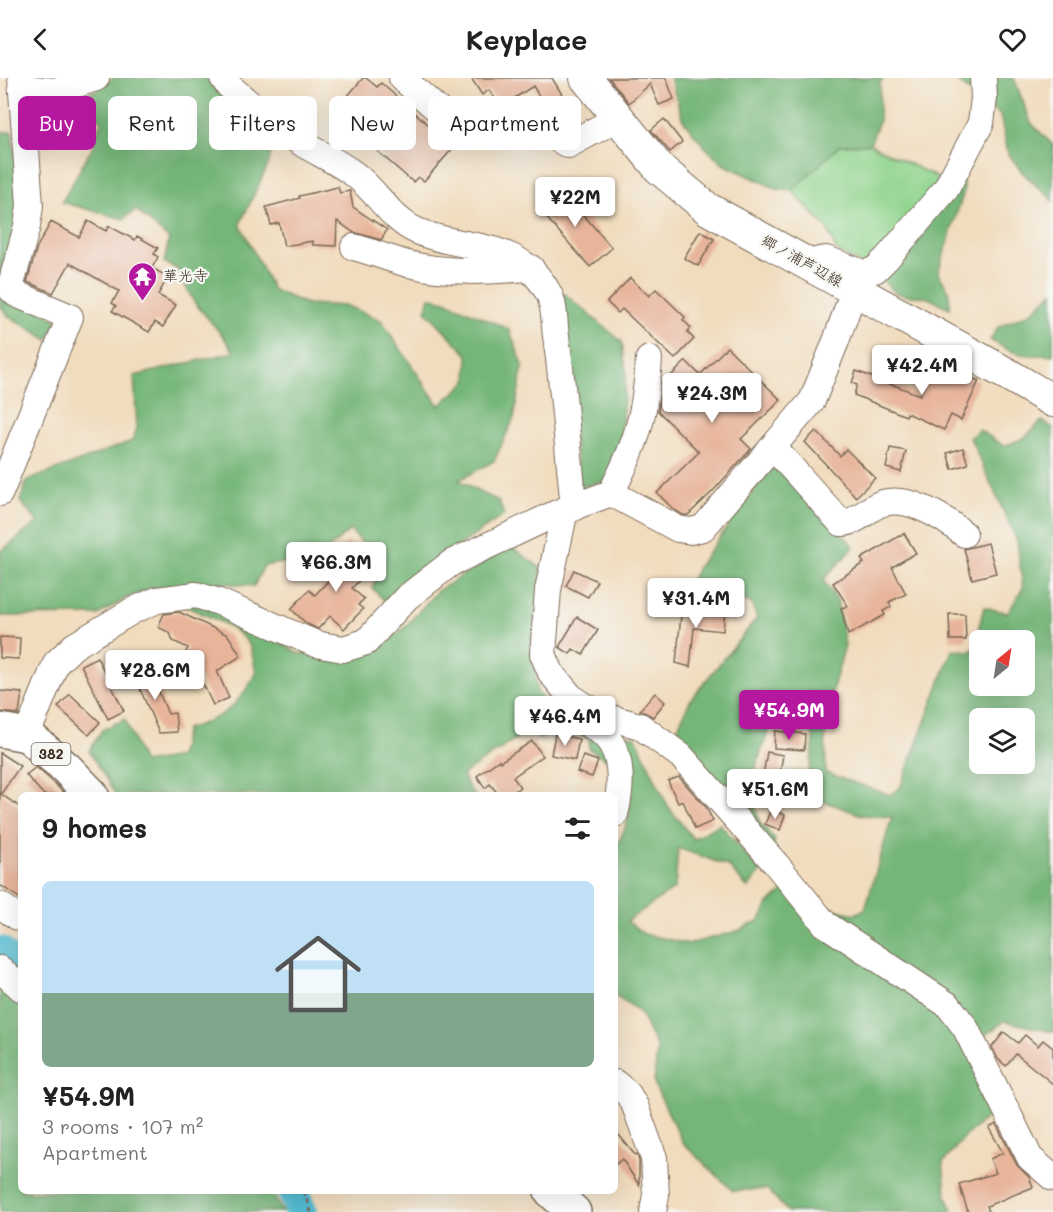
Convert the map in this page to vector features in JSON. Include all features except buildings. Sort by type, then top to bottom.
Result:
[{"type":"highway","name":"382","points":[[14,732],[66,768],[89,792]]},
{"type":"highway","points":[[554,1194],[574,1212]]},
{"type":"main road","name":"郷ノ浦芦辺線","points":[[586,78],[659,168],[708,209],[1053,401]]},
{"type":"street","points":[[0,493],[38,393],[70,318],[16,294],[10,288],[27,226],[30,206],[22,83],[55,92],[96,78]]},
{"type":"street","points":[[223,78],[228,85],[278,127],[354,173],[376,193],[397,219],[416,231],[520,259],[541,279],[550,295],[565,399],[569,509],[548,590],[543,654],[551,674],[571,697],[607,717],[640,726],[681,756],[776,864],[825,924],[948,1005],[965,1028],[1030,1158],[1053,1178]]},
{"type":"street","points":[[402,78],[464,133],[493,120],[506,117],[526,122],[568,146],[618,118]]},
{"type":"street","points":[[813,266],[819,260],[826,259],[863,273],[875,270],[887,258],[946,189],[981,123],[984,98],[983,78]]},
{"type":"street","points":[[354,247],[409,264],[447,270],[482,271],[531,268]]},
{"type":"street","points":[[610,493],[678,529],[691,531],[703,528],[812,401],[854,290]]},
{"type":"street","points":[[14,732],[56,663],[74,646],[132,611],[157,600],[196,595],[219,602],[316,644],[343,649],[366,642],[406,598],[451,562],[610,493],[629,457],[641,426],[649,359]]},
{"type":"street","points":[[773,447],[841,523],[847,524],[877,504],[897,502],[913,504],[927,510],[949,522],[964,534]]},
{"type":"street","points":[[548,666],[543,678],[543,686],[547,693],[564,709],[606,736],[616,751],[618,792]]},
{"type":"street","points":[[0,969],[18,985]]},
{"type":"street","points":[[618,1086],[628,1094],[635,1106],[654,1158],[656,1195],[653,1212]]},
{"type":"path","points":[[305,1194],[311,1212]]},
{"type":"green space","points":[[113,78],[205,78],[222,96],[209,96],[209,150],[272,150],[268,165],[240,224],[273,290],[307,304],[347,306],[381,320],[439,406],[467,381],[468,355],[426,311],[430,297],[445,301],[509,329],[523,365],[514,418],[494,461],[459,480],[499,501],[504,515],[441,558],[385,601],[372,588],[383,564],[350,530],[320,556],[264,566],[254,586],[223,583],[157,587],[125,599],[98,615],[0,616],[0,552],[38,522],[20,501],[27,481],[132,441],[137,428],[134,376],[234,352],[194,302],[177,269],[164,262],[169,239],[136,210],[123,219],[62,202],[91,150],[96,150],[96,137],[101,121],[96,115],[96,96],[80,95],[97,90]]},
{"type":"green space","points":[[670,78],[884,78],[880,83],[879,121],[870,144],[840,145],[792,191],[777,189],[723,164],[704,146],[683,120]]},
{"type":"green space","points":[[953,78],[1014,78],[1031,123],[1053,145],[1053,201],[1022,172],[1008,153],[1000,115]]},
{"type":"green space","points":[[0,132],[12,132],[21,209],[6,277],[57,321],[48,340],[7,315],[0,305]]},
{"type":"green space","points":[[870,144],[942,180],[879,256],[861,265],[836,250],[827,228],[792,191],[840,145]]},
{"type":"green space","points":[[963,179],[964,191],[938,273],[949,291],[950,308],[926,298],[896,293],[882,279]]},
{"type":"green space","points":[[1053,292],[1053,355],[1020,354],[990,340],[998,327],[1030,313]]},
{"type":"green space","points":[[565,294],[622,342],[626,372],[621,437],[605,481],[580,487],[556,297]]},
{"type":"green space","points":[[1042,421],[1053,428],[1053,1032],[1005,1021],[967,1048],[996,1110],[964,1137],[943,1163],[946,1194],[953,1212],[788,1212],[767,1189],[733,1191],[683,1143],[654,1084],[657,1048],[639,1011],[618,997],[618,843],[628,820],[630,803],[627,772],[589,749],[589,738],[555,727],[540,739],[530,729],[462,775],[471,792],[114,792],[89,751],[102,730],[125,719],[143,763],[179,757],[186,729],[219,716],[243,695],[256,673],[249,645],[229,626],[184,606],[193,602],[252,624],[297,653],[349,660],[382,647],[406,626],[437,591],[510,546],[541,568],[534,654],[537,692],[548,706],[571,722],[636,737],[667,805],[693,839],[720,824],[761,872],[748,888],[728,866],[678,848],[675,888],[627,921],[644,934],[689,944],[738,931],[760,920],[768,904],[783,891],[825,907],[855,914],[865,909],[892,817],[862,815],[820,800],[807,787],[814,741],[811,727],[770,725],[749,788],[760,823],[775,840],[772,851],[674,736],[691,699],[757,618],[751,603],[735,597],[683,595],[697,568],[774,463],[799,483],[854,547],[823,580],[837,600],[845,645],[825,717],[826,773],[890,795],[900,788],[952,650],[969,651],[969,696],[1035,696],[1035,630],[978,630],[984,607],[1008,613],[1023,588],[1017,541],[970,438],[979,430],[1004,446],[1024,438]]},
{"type":"green space","points":[[0,977],[18,993],[18,1194],[273,1194],[283,1212],[0,1212]]},
{"type":"waterway","points":[[0,952],[18,971]]},
{"type":"waterway","points":[[294,1194],[301,1212]]},
{"type":"place","name":"華光寺","points":[[142,302]]}]
